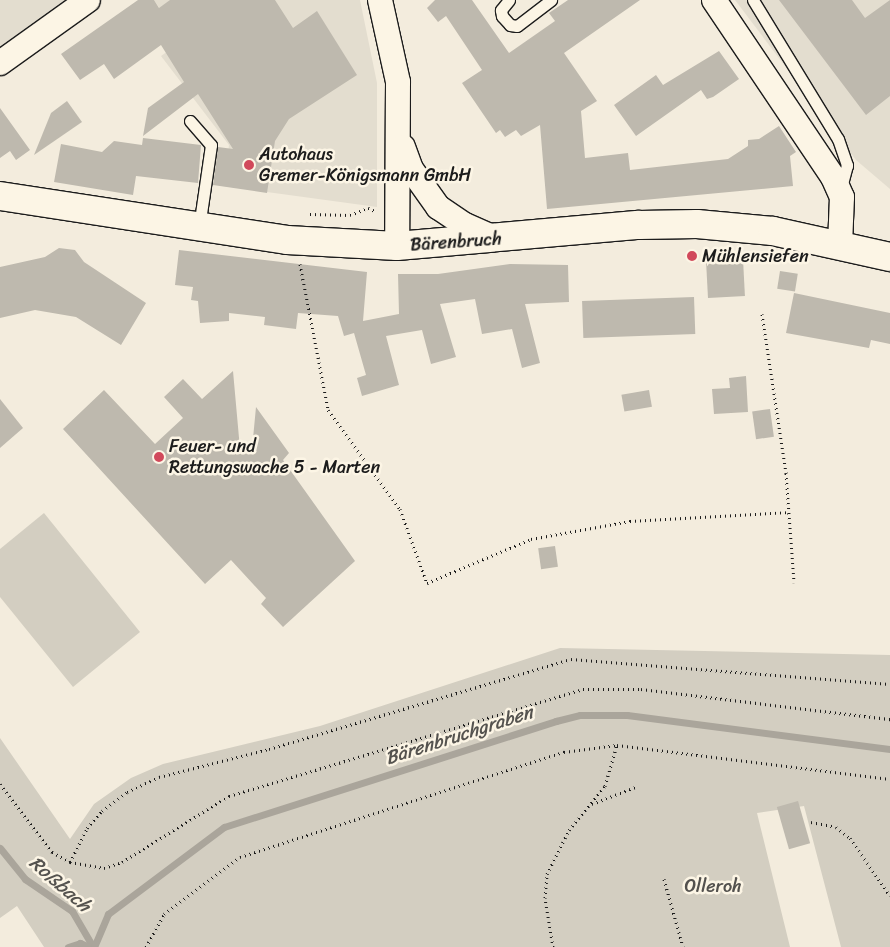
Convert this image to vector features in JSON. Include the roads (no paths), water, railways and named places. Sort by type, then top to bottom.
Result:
[{"type":"main road","name":"Bärenbruch","points":[[7,195],[199,228],[287,240],[397,246],[497,239],[639,225],[697,224],[773,231],[890,256]]},
{"type":"street","points":[[2,57],[88,0]]},
{"type":"street","points":[[380,0],[398,82],[397,246]]},
{"type":"street","points":[[714,0],[819,153],[840,192],[840,245]]},
{"type":"street","points":[[399,135],[410,168],[438,207],[465,226],[497,239]]},
{"type":"lane","points":[[509,0],[501,10],[502,16],[510,25],[517,26],[551,0]]},
{"type":"lane","points":[[753,0],[838,139],[846,165],[840,192]]},
{"type":"lane","points":[[190,121],[211,145],[199,228]]},
{"type":"waterway","name":"Bärenbruchgraben","points":[[94,947],[108,914],[224,827],[580,715],[627,715],[890,749]]},
{"type":"waterway","name":"Roßbach","points":[[0,848],[25,879],[72,911],[93,947]]},
{"type":"waterway","points":[[68,947],[80,943],[89,947]]},
{"type":"place","name":"Autohaus Gremer-Königsmann GmbH","points":[[249,165]]},
{"type":"place","name":"Mühlensiefen","points":[[692,256]]},
{"type":"place","name":"Feuer- und Rettungswache 5 - Marten","points":[[159,457]]},
{"type":"park label","name":"Olleroh","points":[[713,886]]}]
